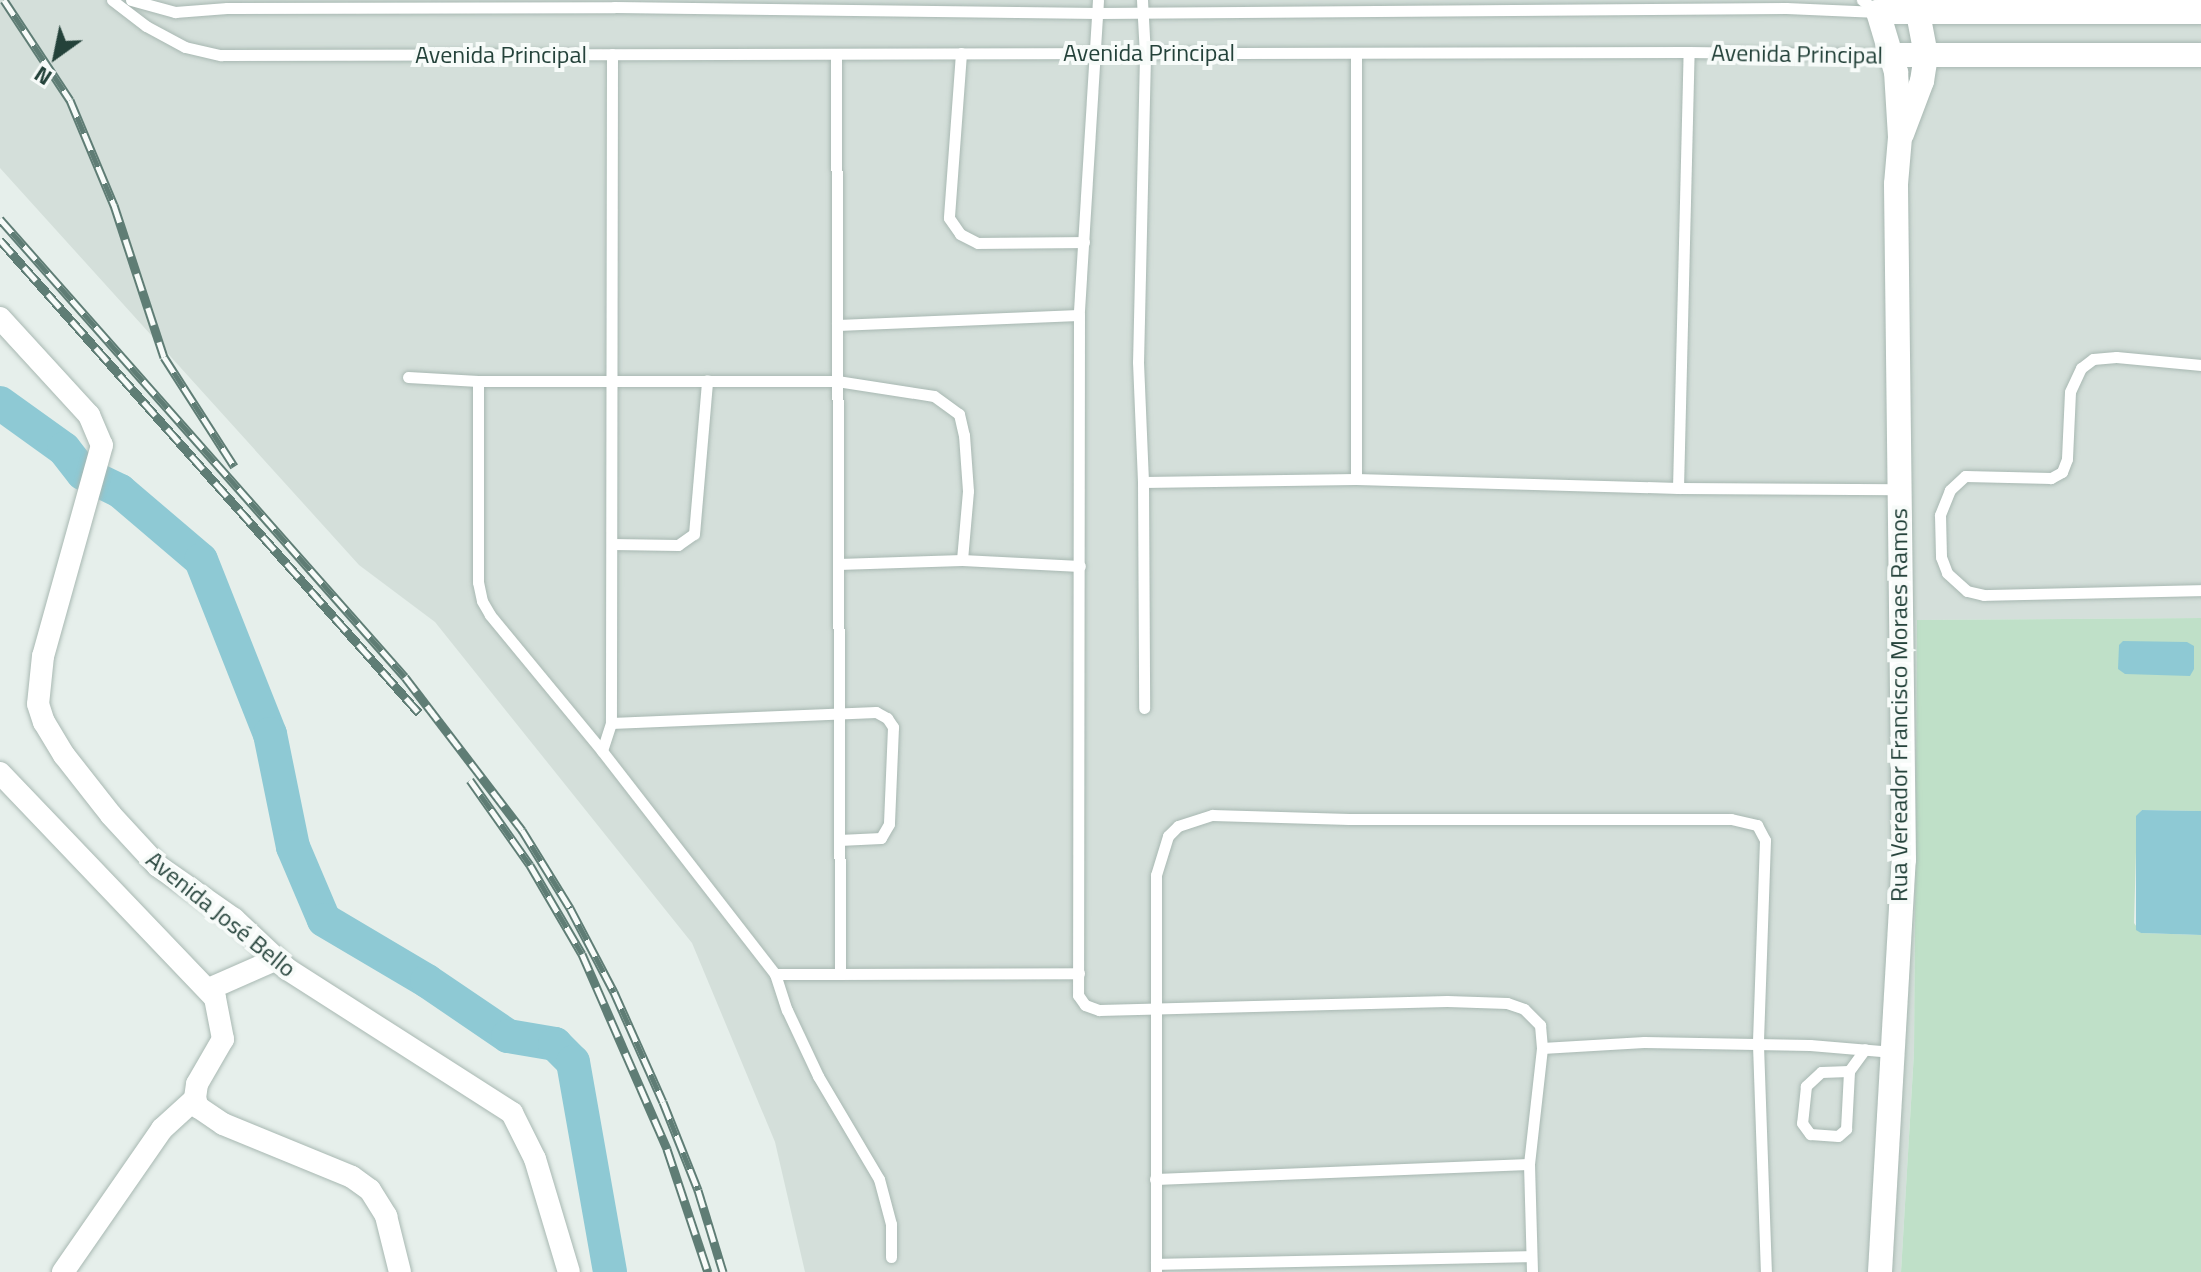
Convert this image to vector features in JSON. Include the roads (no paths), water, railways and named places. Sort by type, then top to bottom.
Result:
[{"type":"street","points":[[1890,6],[2160,6],[2201,12]]},
{"type":"street","points":[[1890,6],[1926,55],[1920,90],[1900,137]]},
{"type":"street","points":[[1890,6],[1900,137]]},
{"type":"street","name":"Avenida Principal","points":[[1892,55],[2201,55]]},
{"type":"street","name":"Rua Vereador Francisco Moraes Ramos","points":[[1880,1272],[1904,860],[1896,184],[1900,137]]},
{"type":"street","name":"Avenida José Bello","points":[[0,318],[89,415],[101,437],[99,461],[43,656],[38,695],[44,722],[64,755],[143,853],[182,886],[234,919],[277,959],[313,986],[512,1113],[535,1159],[569,1272]]},
{"type":"street","points":[[0,773],[209,989],[220,1013],[223,1039],[197,1084],[195,1099],[198,1107],[223,1124],[352,1177],[370,1190],[386,1216],[400,1272]]},
{"type":"street","points":[[209,989],[277,959]]},
{"type":"street","points":[[63,1272],[162,1129],[195,1099]]},
{"type":"lane","name":"Avenida Principal","points":[[112,0],[146,26],[185,47],[221,55],[1094,52],[1145,55],[1689,52],[1892,55]]},
{"type":"lane","name":"Avenida Principal","points":[[131,0],[175,12],[331,4],[831,5],[1098,13],[1142,5],[1890,6]]},
{"type":"lane","points":[[1098,0],[1079,315],[1078,995],[1091,1009],[1507,1003],[1532,1015],[1540,1025],[1542,1048],[1529,1164],[1532,1272]]},
{"type":"lane","points":[[1142,5],[1145,55],[1138,362],[1143,482],[1144,708]]},
{"type":"lane","points":[[1678,488],[1689,52]]},
{"type":"lane","points":[[961,53],[949,218],[960,234],[978,243],[1084,242]]},
{"type":"lane","points":[[602,751],[611,723],[612,54]]},
{"type":"lane","points":[[836,54],[840,974]]},
{"type":"lane","points":[[1356,54],[1356,479]]},
{"type":"lane","points":[[837,325],[1079,315]]},
{"type":"lane","points":[[2201,365],[2116,357],[2093,359],[2081,368],[2070,392],[2067,459],[2062,472],[2051,478],[1965,476],[1950,490],[1940,515],[1941,557],[1947,573],[1967,591],[1984,595],[2201,590]]},
{"type":"lane","points":[[408,377],[478,381],[837,381],[934,396],[959,414],[966,449],[968,491],[962,560]]},
{"type":"lane","points":[[478,381],[478,582],[482,601],[775,974],[787,1010],[818,1076],[879,1179],[891,1224],[891,1257]]},
{"type":"lane","points":[[612,544],[678,545],[694,534],[707,381]]},
{"type":"lane","points":[[1143,482],[1356,479],[1678,488],[1898,489]]},
{"type":"lane","points":[[838,564],[962,560],[1080,566]]},
{"type":"lane","points":[[611,723],[876,712],[887,718],[893,727],[886,831],[873,840],[839,840]]},
{"type":"lane","points":[[1531,1256],[1156,1268],[1159,1008],[1156,908],[1160,855],[1168,836],[1178,826],[1212,815],[1349,819],[1731,819],[1757,825],[1765,840],[1758,1045],[1766,1272]]},
{"type":"lane","points":[[775,974],[1079,973]]},
{"type":"lane","points":[[1542,1048],[1644,1042],[1893,1052]]},
{"type":"lane","points":[[1849,1071],[1821,1072],[1806,1086],[1802,1123],[1810,1134],[1844,1134],[1849,1122],[1849,1071],[1865,1049]]},
{"type":"lane","points":[[1155,1179],[1529,1164]]},
{"type":"water","points":[[2123,641],[2187,642],[2194,646],[2194,669],[2190,676],[2125,674],[2118,669],[2119,645]]},
{"type":"water","points":[[2142,810],[2201,811],[2201,935],[2141,933],[2136,930],[2136,816]]},
{"type":"waterway","points":[[0,403],[64,449],[83,473],[120,491],[201,560],[270,734],[293,847],[324,920],[427,981],[508,1036],[555,1044],[573,1062],[610,1272]]},
{"type":"railway","points":[[4,0],[70,100],[114,205],[164,357],[234,466]]},
{"type":"railway","points":[[0,219],[405,677],[522,830],[570,908],[614,992],[698,1190],[723,1272]]},
{"type":"railway","points":[[0,240],[419,713]]},
{"type":"railway","points":[[470,780],[530,865],[582,954],[667,1149],[708,1272]]}]
